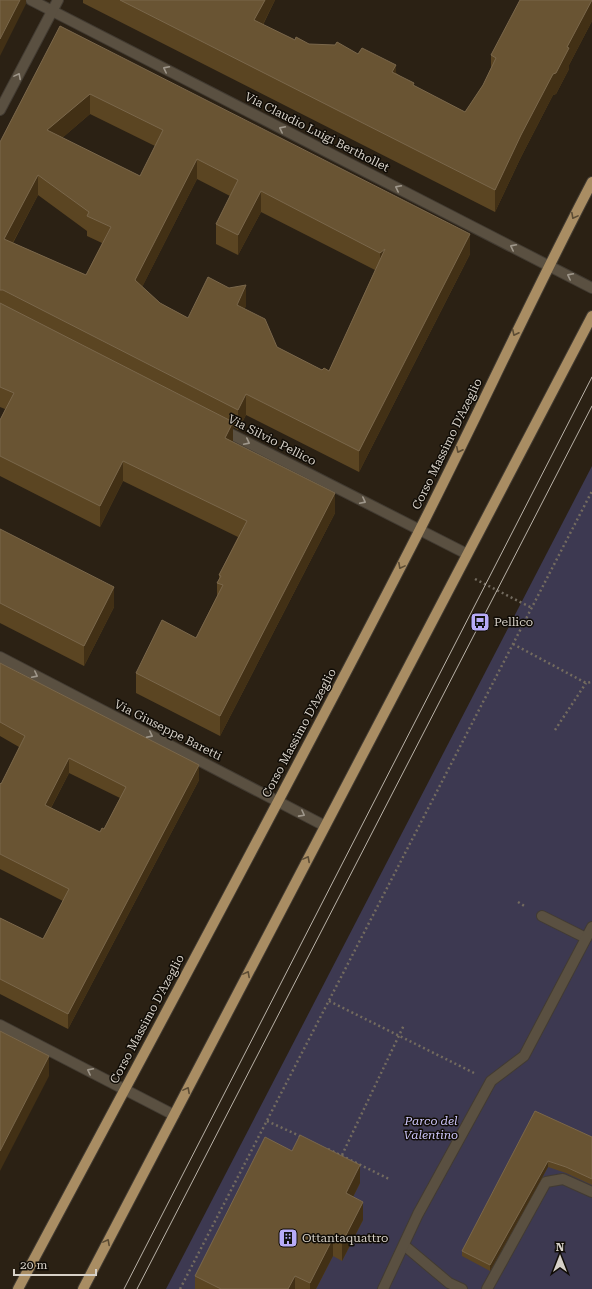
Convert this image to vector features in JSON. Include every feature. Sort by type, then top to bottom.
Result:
[{"type":"main road","name":"Corso Massimo D'Azeglio","points":[[18,1289],[278,801],[420,530],[548,265],[592,182]]},
{"type":"main road","points":[[82,1289],[592,316]]},
{"type":"street","name":"Via Claudio Luigi Berthollet","points":[[31,0],[592,288]]},
{"type":"street","points":[[0,110],[58,0]]},
{"type":"street","name":"Via Silvio Pellico","points":[[212,425],[467,554]]},
{"type":"street","name":"Via Giuseppe Baretti","points":[[0,657],[325,826]]},
{"type":"street","points":[[542,916],[586,938]]},
{"type":"street","points":[[383,1289],[405,1246],[418,1214],[491,1081],[524,1056],[592,927]]},
{"type":"street","points":[[0,1025],[174,1115]]},
{"type":"street","points":[[487,1289],[546,1182],[563,1180],[592,1192]]},
{"type":"street","points":[[405,1246],[449,1283],[462,1289]]},
{"type":"path","points":[[180,1289],[592,492]]},
{"type":"path","points":[[513,644],[586,683],[592,682]]},
{"type":"path","points":[[555,730],[586,683]]},
{"type":"path","points":[[329,1001],[491,1081]]},
{"type":"path","points":[[342,1155],[404,1025]]},
{"type":"path","points":[[267,1121],[308,1140]]},
{"type":"path","points":[[322,1146],[389,1179]]},
{"type":"green space","name":"Parco del Valentino","points":[[592,466],[592,1289],[166,1289]]},
{"type":"building","points":[[0,0],[20,0],[0,39]]},
{"type":"building","points":[[120,0],[265,0],[254,20],[295,40],[296,37],[309,44],[335,45],[337,42],[358,54],[362,48],[396,65],[392,72],[414,83],[413,85],[465,112],[483,85],[496,58],[491,55],[520,0],[592,0],[567,47],[569,48],[556,73],[553,74],[521,135],[495,190]]},
{"type":"building","points":[[60,26],[470,234],[359,451],[246,394],[238,410],[3,290],[0,290],[0,142]],"holes":[[[90,94],[163,130],[140,176],[47,130]],[[197,159],[238,180],[216,224],[238,235],[261,191],[380,253],[385,249],[329,371],[324,368],[322,370],[277,347],[265,319],[237,305],[246,285],[229,288],[208,277],[188,318],[160,303],[135,280]],[[38,175],[89,212],[87,216],[111,227],[86,275],[4,239]]]},
{"type":"building","points":[[0,303],[233,422],[225,438],[335,493],[220,716],[136,673],[162,620],[196,638],[223,585],[217,583],[221,576],[219,575],[247,521],[123,461],[100,506],[0,456],[0,420],[14,393],[0,387]]},
{"type":"building","points":[[0,529],[114,587],[84,646],[0,603]]},
{"type":"building","points":[[0,663],[199,765],[68,1014],[0,979],[0,918],[43,939],[69,889],[0,854],[0,783],[1,784],[25,736],[0,722]],"holes":[[[69,758],[126,787],[104,829],[102,828],[100,832],[45,805]]]},
{"type":"building","points":[[0,1031],[49,1056],[0,1151]]},
{"type":"building","points":[[535,1111],[592,1137],[592,1179],[566,1167],[548,1161],[490,1265],[462,1251]]},
{"type":"building","name":"Ottantaquattro","points":[[300,1135],[360,1165],[346,1193],[363,1202],[342,1243],[333,1238],[310,1283],[295,1276],[288,1289],[221,1289],[195,1276],[265,1137],[292,1151]]},
{"type":"tram line","points":[[124,1289],[592,377]]},
{"type":"tram line","points":[[137,1289],[592,406]]},
{"type":"place","name":"Pellico","points":[[480,622]]},
{"type":"place","name":"Ottantaquattro","points":[[288,1238]]}]
